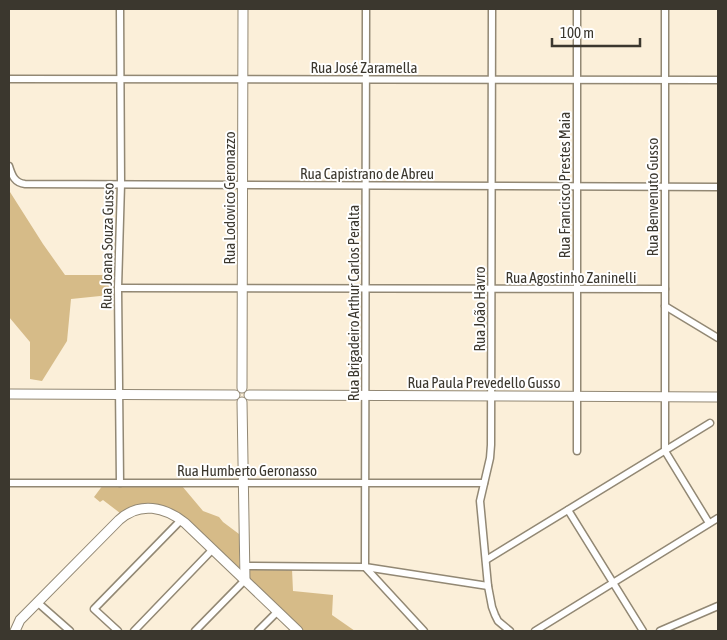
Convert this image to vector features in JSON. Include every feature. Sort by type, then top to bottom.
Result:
[{"type":"main road","name":"Rua Lodovico Geronazzo","points":[[242,9],[242,388],[248,391],[242,398]]},
{"type":"main road","name":"Rua Paula Prevedello Gusso","points":[[9,394],[242,398],[365,396],[718,397]]},
{"type":"main road","points":[[242,398],[245,580]]},
{"type":"main road","points":[[16,631],[20,620],[118,520],[128,512],[147,508],[159,509],[181,520],[298,631]]},
{"type":"street","name":"Rua Joana Souza Gusso","points":[[120,9],[121,184],[118,288],[120,483]]},
{"type":"street","name":"Rua Brigadeiro Arthur Carlos Peralta","points":[[365,567],[366,9]]},
{"type":"street","name":"Rua João Havro","points":[[492,9],[491,452],[480,500],[491,602],[494,615],[510,631]]},
{"type":"street","name":"Rua Francisco Prestes Maia","points":[[577,9],[577,451]]},
{"type":"street","name":"Rua Benvenuto Gusso","points":[[665,9],[665,451]]},
{"type":"street","name":"Rua José Zaramella","points":[[9,79],[718,80]]},
{"type":"street","name":"Rua Capistrano de Abreu","points":[[9,166],[17,182],[25,184],[718,187]]},
{"type":"street","name":"Rua Agostinho Zaninelli","points":[[118,288],[665,289]]},
{"type":"street","points":[[665,306],[718,338]]},
{"type":"street","points":[[486,560],[710,424]]},
{"type":"street","points":[[665,451],[709,524]]},
{"type":"street","name":"Rua Humberto Geronasso","points":[[9,483],[484,483]]},
{"type":"street","points":[[568,510],[643,631]]},
{"type":"street","points":[[535,631],[718,518]]},
{"type":"street","points":[[118,631],[94,609],[181,520]]},
{"type":"street","points":[[134,631],[213,549]]},
{"type":"street","points":[[244,566],[365,567],[488,586]]},
{"type":"street","points":[[365,567],[424,631]]},
{"type":"street","points":[[196,631],[245,580]]},
{"type":"street","points":[[37,602],[70,631]]},
{"type":"street","points":[[660,631],[718,606]]},
{"type":"street","points":[[258,631],[278,611]]},
{"type":"shaded area","points":[[9,187],[10,192],[43,244],[65,275],[109,275],[110,295],[71,299],[67,341],[42,381],[30,379],[30,342],[9,317]]},
{"type":"shaded area","points":[[103,485],[182,486],[203,511],[219,517],[239,534],[239,570],[182,516],[133,507],[120,513],[103,500],[100,502],[94,497]]},
{"type":"shaded area","points":[[248,569],[292,569],[293,591],[333,595],[332,615],[355,631],[302,631],[248,579]]}]
